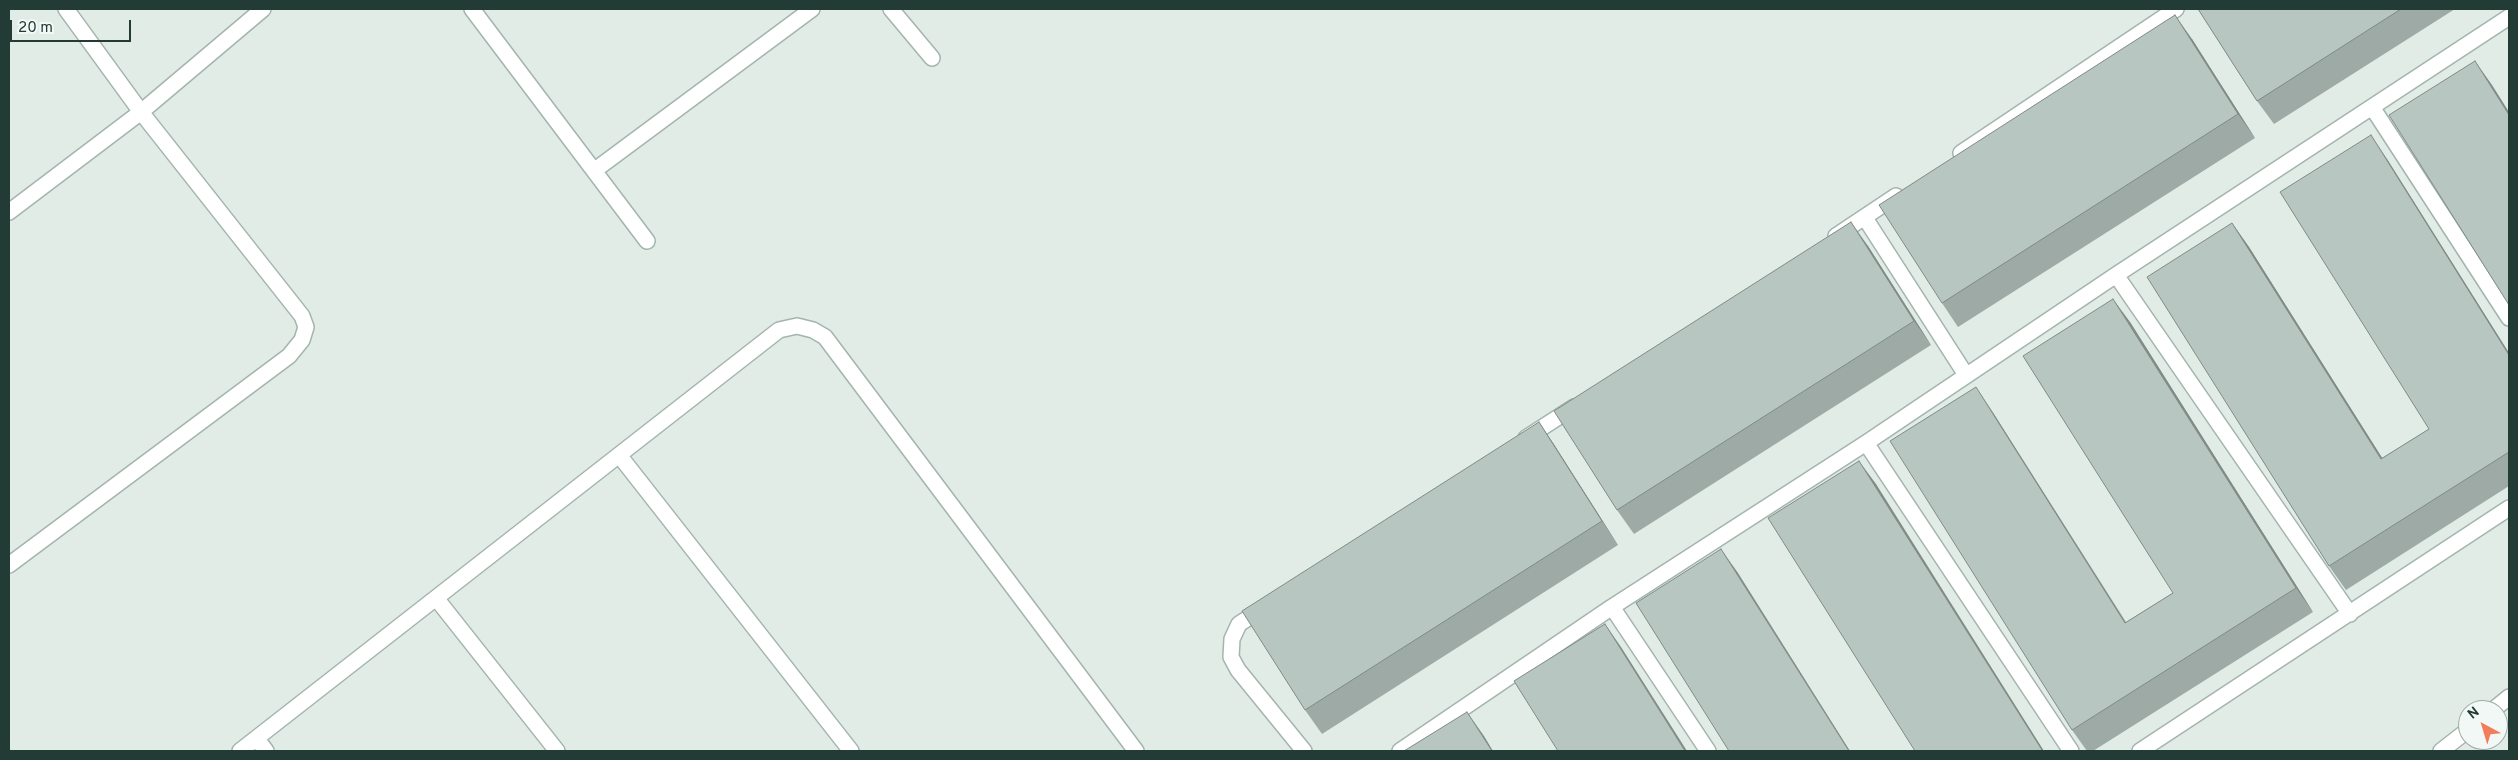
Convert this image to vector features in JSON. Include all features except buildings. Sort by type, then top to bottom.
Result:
[{"type":"street","points":[[9,565],[289,356],[302,340],[306,327],[302,316],[141,112],[66,9]]},
{"type":"street","points":[[9,212],[141,112],[263,9]]},
{"type":"street","points":[[472,9],[647,241]]},
{"type":"street","points":[[595,170],[812,9]]},
{"type":"street","points":[[891,9],[932,58]]},
{"type":"street","points":[[1946,163],[2176,9]]},
{"type":"street","points":[[1400,751],[1612,607],[1866,443],[2116,275],[2509,17]]},
{"type":"street","points":[[2372,107],[2509,318]]},
{"type":"street","points":[[1823,245],[1906,190]]},
{"type":"street","points":[[1864,218],[1966,375]]},
{"type":"street","points":[[2116,275],[2350,614]]},
{"type":"street","points":[[240,751],[779,330],[798,326],[813,330],[825,337],[1136,751]]},
{"type":"street","points":[[1514,445],[1589,397]]},
{"type":"street","points":[[1866,443],[2071,751]]},
{"type":"street","points":[[619,455],[851,751]]},
{"type":"street","points":[[2140,751],[2509,508]]},
{"type":"street","points":[[1281,597],[1239,624],[1232,639],[1231,657],[1238,670],[1304,751]]},
{"type":"street","points":[[436,598],[557,751]]},
{"type":"street","points":[[1612,607],[1708,751]]},
{"type":"street","points":[[2444,750],[2458,738]]},
{"type":"street","points":[[257,739],[266,751]]}]
